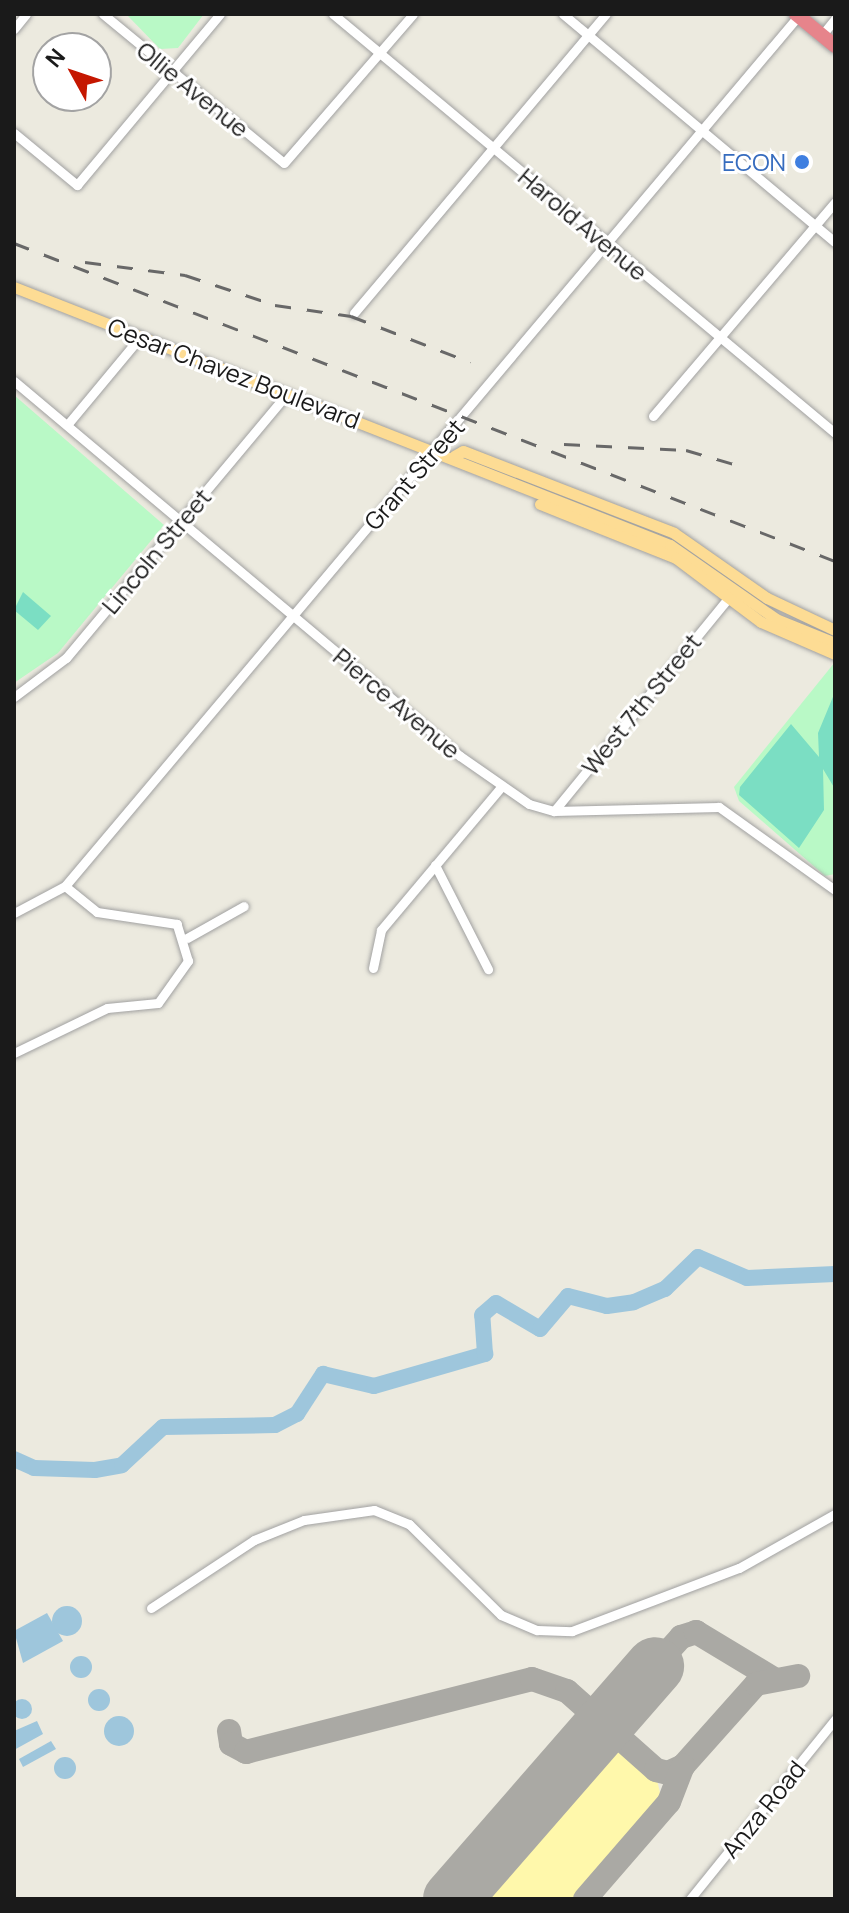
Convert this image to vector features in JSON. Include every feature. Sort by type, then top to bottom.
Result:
[{"type":"highway","points":[[797,15],[835,46]]},
{"type":"main road","name":"Cesar Chavez Boulevard","points":[[14,287],[454,456],[460,465],[670,545],[776,619],[835,643]]},
{"type":"main road","name":"Cesar Chavez Boulevard","points":[[454,456],[463,451],[664,529],[767,598],[835,630]]},
{"type":"main road","points":[[526,490],[535,502],[676,558],[761,622],[835,654]]},
{"type":"street","points":[[14,29],[26,14]]},
{"type":"street","name":"Ollie Avenue","points":[[103,14],[284,163],[379,54]]},
{"type":"street","points":[[14,133],[77,185],[220,14]]},
{"type":"street","name":"Harold Avenue","points":[[333,14],[834,433]]},
{"type":"street","points":[[379,54],[413,14]]},
{"type":"street","points":[[563,14],[835,242]]},
{"type":"street","points":[[354,313],[606,14]]},
{"type":"street","name":"Grant Street","points":[[14,913],[65,886],[435,450],[797,15]]},
{"type":"street","points":[[822,35],[835,19]]},
{"type":"street","points":[[653,416],[835,202]]},
{"type":"street","points":[[67,425],[140,337]]},
{"type":"street","name":"Pierce Avenue","points":[[14,381],[180,522],[502,786],[554,811],[719,807],[833,892]]},
{"type":"street","name":"Lincoln Street","points":[[14,697],[66,658],[287,394]]},
{"type":"street","name":"West 7th Street","points":[[554,811],[729,597]]},
{"type":"street","points":[[373,968],[381,930],[502,786]]},
{"type":"street","points":[[435,865],[488,969]]},
{"type":"street","points":[[65,886],[97,912],[169,920],[187,938]]},
{"type":"street","points":[[187,938],[244,906]]},
{"type":"street","points":[[14,1053],[107,1008],[158,1003],[182,977],[187,938]]},
{"type":"street","points":[[151,1608],[254,1540],[304,1520],[374,1510],[409,1524],[501,1615],[537,1630],[572,1631],[739,1568],[835,1514]]},
{"type":"street","name":"Anza Road","points":[[690,1899],[835,1719]]},
{"type":"sand","points":[[619,1748],[657,1780],[661,1797],[574,1899],[471,1899],[600,1752]]},
{"type":"green space","points":[[126,14],[204,14],[178,48],[160,49]]},
{"type":"green space","points":[[14,395],[164,525],[58,653],[14,683]]},
{"type":"green space","points":[[23,592],[51,616],[38,630],[14,610]]},
{"type":"green space","points":[[835,662],[835,874],[825,876],[739,801],[734,787]]},
{"type":"green space","points":[[835,692],[835,789],[823,769],[824,810],[799,848],[739,795],[740,787],[791,724],[819,757],[818,733]]},
{"type":"water","points":[[67,1606],[78,1610],[82,1621],[78,1632],[67,1636],[56,1632],[52,1621],[56,1610]]},
{"type":"water","points":[[47,1613],[63,1641],[23,1663],[14,1631]]},
{"type":"water","points":[[77,1656],[85,1656],[92,1667],[85,1678],[77,1678],[70,1671],[70,1663]]},
{"type":"water","points":[[95,1689],[103,1689],[110,1700],[103,1711],[95,1711],[88,1704],[88,1696]]},
{"type":"water","points":[[22,1699],[29,1702],[32,1709],[29,1716],[22,1719],[15,1716],[12,1709],[15,1702]]},
{"type":"water","points":[[119,1716],[125,1717],[133,1725],[133,1737],[125,1745],[119,1746],[113,1745],[105,1737],[104,1731],[105,1725],[113,1717]]},
{"type":"water","points":[[37,1721],[43,1734],[14,1750],[14,1731]]},
{"type":"water","points":[[51,1741],[56,1749],[23,1767],[19,1759]]},
{"type":"water","points":[[61,1757],[69,1757],[76,1768],[69,1779],[61,1779],[54,1772],[54,1764]]},
{"type":"waterway","points":[[14,1459],[34,1468],[95,1470],[122,1465],[163,1427],[275,1425],[297,1414],[323,1374],[374,1386],[485,1354],[482,1315],[496,1303],[540,1329],[568,1296],[607,1306],[634,1302],[665,1289],[698,1257],[747,1278],[835,1274]]},
{"type":"taxiway","points":[[655,1666],[681,1637],[696,1632],[774,1679]]},
{"type":"taxiway","points":[[229,1731],[231,1744],[246,1752],[532,1679],[567,1691],[656,1770],[668,1773],[683,1766],[756,1684],[798,1676]]},
{"type":"taxiway","points":[[585,1899],[669,1802],[683,1766]]},
{"type":"runway","points":[[452,1899],[655,1666]]},
{"type":"railway","points":[[14,243],[835,561]]},
{"type":"railway","points":[[85,262],[185,275],[275,305],[351,316],[470,362]]},
{"type":"railway","points":[[564,444],[686,450],[744,467]]},
{"type":"place","name":"ECON","points":[[802,162]]}]
